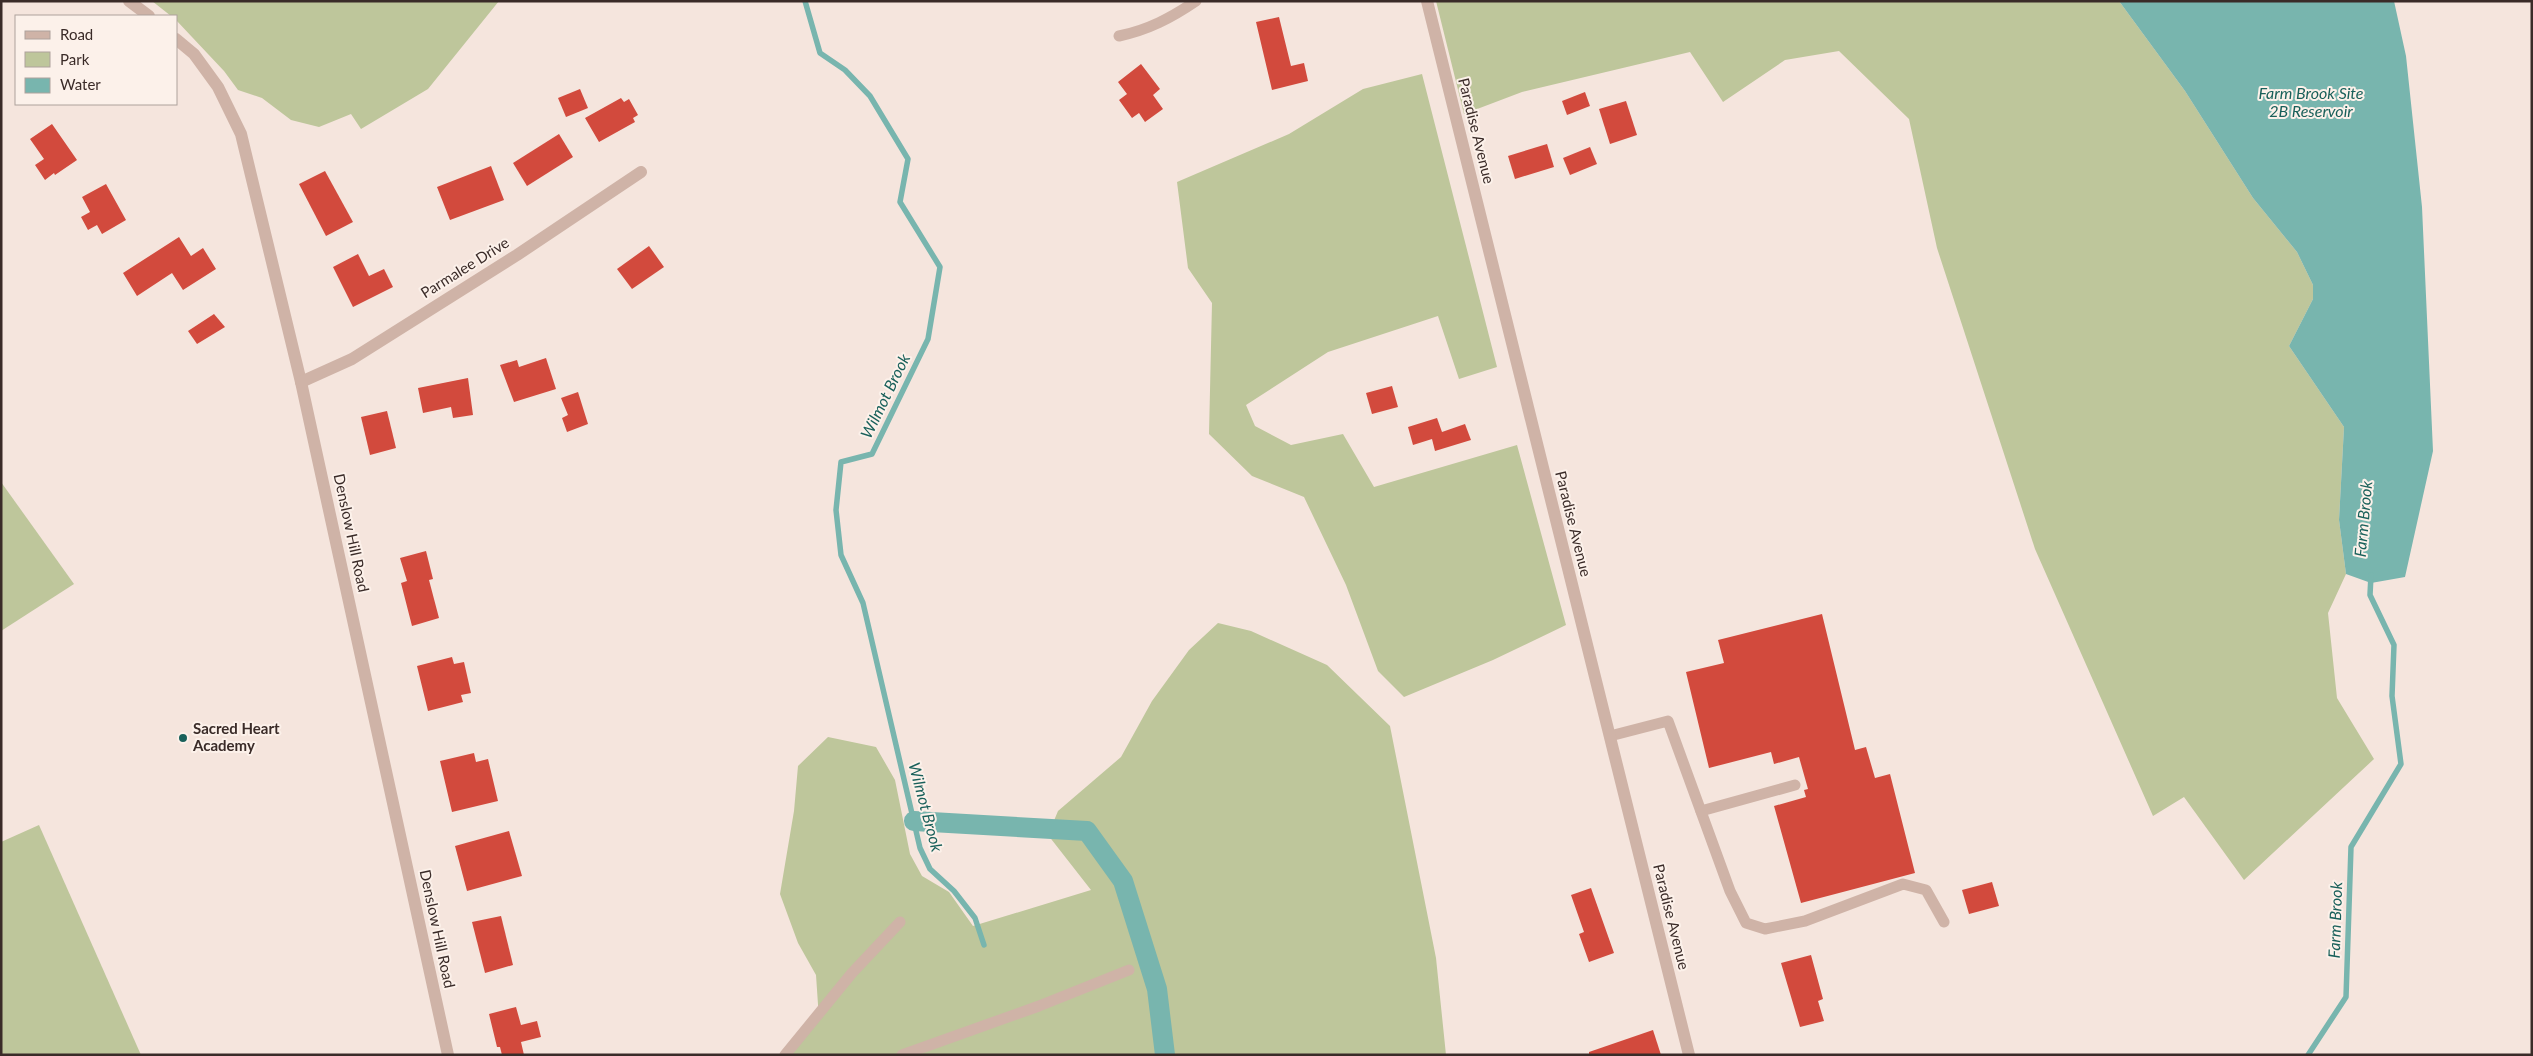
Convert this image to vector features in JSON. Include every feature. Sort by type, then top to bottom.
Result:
[{"type":"street","points":[[129,1],[148,15]]},
{"type":"street","name":"Paradise Avenue","points":[[1427,1],[1689,1055]]},
{"type":"street","name":"Denslow Hill Road","points":[[178,41],[194,54],[218,87],[241,134],[301,382],[448,1055]]},
{"type":"street","name":"Parmalee Drive","points":[[301,382],[352,359],[517,255],[641,172]]},
{"type":"lane","points":[[1119,36],[1143,31],[1174,16],[1196,1]]},
{"type":"lane","points":[[1610,736],[1668,721],[1730,891],[1746,922],[1765,929],[1805,921],[1903,884],[1926,890],[1944,922]]},
{"type":"lane","points":[[1700,811],[1796,785]]},
{"type":"lane","points":[[785,1055],[852,973],[900,922]]},
{"type":"lane","points":[[902,1055],[1038,1006],[1129,970]]},
{"type":"green space","points":[[152,1],[499,1],[428,89],[361,129],[351,114],[319,127],[291,120],[262,98],[238,90],[224,71],[178,22],[178,15],[170,15]]},
{"type":"green space","points":[[1436,1],[2119,1],[2185,91],[2253,198],[2297,252],[2313,285],[2313,299],[2289,346],[2344,427],[2339,520],[2346,574],[2328,613],[2337,698],[2374,759],[2244,880],[2184,797],[2153,816],[2035,549],[1937,248],[1909,119],[1839,51],[1785,60],[1723,102],[1690,52],[1522,92],[1464,114]]},
{"type":"green space","points":[[1422,74],[1497,367],[1459,379],[1438,316],[1328,352],[1246,405],[1255,426],[1291,445],[1343,434],[1374,487],[1517,445],[1566,625],[1493,660],[1404,697],[1378,671],[1346,585],[1304,497],[1252,476],[1209,434],[1212,303],[1188,268],[1177,182],[1289,134],[1363,89]]},
{"type":"green space","points":[[1,482],[74,584],[1,631]]},
{"type":"green space","points":[[1218,623],[1251,631],[1327,665],[1390,726],[1436,958],[1446,1055],[789,1055],[819,1019],[816,975],[798,943],[780,894],[794,811],[798,766],[828,737],[876,747],[895,780],[910,854],[922,876],[949,892],[973,926],[1091,890],[1048,835],[1058,811],[1121,757],[1152,701],[1189,650]]},
{"type":"green space","points":[[39,825],[141,1055],[1,1055],[1,842]]},
{"type":"water","name":"Farm Brook Site 2B Reservoir","points":[[2119,1],[2394,1],[2406,56],[2422,207],[2433,451],[2405,577],[2371,583],[2346,574],[2339,520],[2344,427],[2289,346],[2313,299],[2313,285],[2297,252],[2253,198],[2185,91]]},
{"type":"building","points":[[1279,17],[1291,66],[1304,63],[1308,81],[1272,90],[1256,22]]},
{"type":"building","points":[[1141,64],[1160,89],[1153,95],[1163,109],[1145,122],[1139,113],[1132,118],[1119,100],[1127,94],[1118,82]]},
{"type":"building","points":[[580,89],[588,108],[566,117],[558,98]]},
{"type":"building","points":[[1585,92],[1590,106],[1567,115],[1562,101]]},
{"type":"building","points":[[621,98],[624,102],[629,99],[638,115],[633,118],[635,122],[599,142],[585,118]]},
{"type":"building","points":[[1626,101],[1637,135],[1610,144],[1599,109]]},
{"type":"building","points":[[52,124],[77,160],[45,180],[35,165],[44,159],[30,139]]},
{"type":"building","points":[[559,134],[573,157],[527,186],[513,163]]},
{"type":"building","points":[[1547,144],[1554,167],[1515,179],[1508,156]]},
{"type":"building","points":[[1590,147],[1597,164],[1570,175],[1563,158]]},
{"type":"building","points":[[491,166],[504,200],[450,220],[437,187]]},
{"type":"building","points":[[325,171],[353,222],[326,236],[299,184]]},
{"type":"building","points":[[106,184],[126,220],[102,234],[97,225],[88,230],[81,217],[90,212],[82,197]]},
{"type":"building","points":[[179,237],[191,256],[203,248],[216,269],[183,290],[172,273],[137,296],[123,273]]},
{"type":"building","points":[[649,246],[664,267],[632,289],[617,269]]},
{"type":"building","points":[[358,254],[369,276],[384,269],[393,287],[353,307],[333,267]]},
{"type":"building","points":[[214,314],[225,327],[197,344],[188,331]]},
{"type":"building","points":[[546,358],[556,389],[514,402],[500,365],[517,360],[519,367]]},
{"type":"building","points":[[468,378],[473,415],[453,418],[451,407],[423,413],[418,388]]},
{"type":"building","points":[[1392,386],[1398,407],[1372,414],[1366,393]]},
{"type":"building","points":[[578,392],[588,424],[567,432],[562,418],[568,415],[561,398]]},
{"type":"building","points":[[387,411],[396,448],[370,455],[361,417]]},
{"type":"building","points":[[1437,418],[1442,432],[1465,424],[1471,440],[1435,451],[1432,439],[1413,445],[1408,427]]},
{"type":"building","points":[[426,551],[433,579],[429,580],[439,618],[412,626],[401,583],[407,581],[400,558]]},
{"type":"building","points":[[1822,614],[1855,750],[1866,747],[1875,778],[1890,774],[1915,873],[1801,903],[1774,806],[1806,797],[1804,790],[1808,789],[1799,757],[1774,764],[1771,752],[1709,768],[1686,672],[1724,663],[1718,640]]},
{"type":"building","points":[[452,657],[454,664],[464,662],[471,693],[461,695],[463,702],[428,711],[417,666]]},
{"type":"building","points":[[474,753],[476,762],[488,759],[498,801],[452,812],[440,761]]},
{"type":"building","points":[[509,831],[522,876],[467,891],[455,846]]},
{"type":"building","points":[[1992,882],[1999,906],[1969,914],[1962,890]]},
{"type":"building","points":[[1591,888],[1614,953],[1589,962],[1579,934],[1584,932],[1571,895]]},
{"type":"building","points":[[501,916],[513,965],[485,973],[472,922]]},
{"type":"building","points":[[1811,955],[1823,999],[1818,1001],[1824,1021],[1800,1027],[1781,963]]},
{"type":"building","points":[[516,1007],[521,1025],[537,1021],[541,1037],[521,1042],[524,1055],[502,1055],[500,1047],[497,1047],[489,1014]]},
{"type":"building","points":[[1653,1030],[1661,1055],[1589,1055],[1589,1052]]},
{"type":"waterway","name":"Wilmot Brook","points":[[805,1],[820,53],[845,70],[870,96],[908,159],[900,202],[940,267],[928,339],[872,454],[841,462],[836,510],[841,555],[863,603],[920,848],[930,869],[954,891],[975,918],[984,945]]},
{"type":"waterway","name":"Farm Brook","points":[[2308,1055],[2346,997],[2351,847],[2401,764],[2392,696],[2394,645],[2370,595],[2371,575]]},
{"type":"waterway","points":[[914,821],[1087,831],[1123,881],[1157,989],[1165,1055]]},
{"type":"place","name":"Sacred Heart Academy","points":[[183,738]]}]
